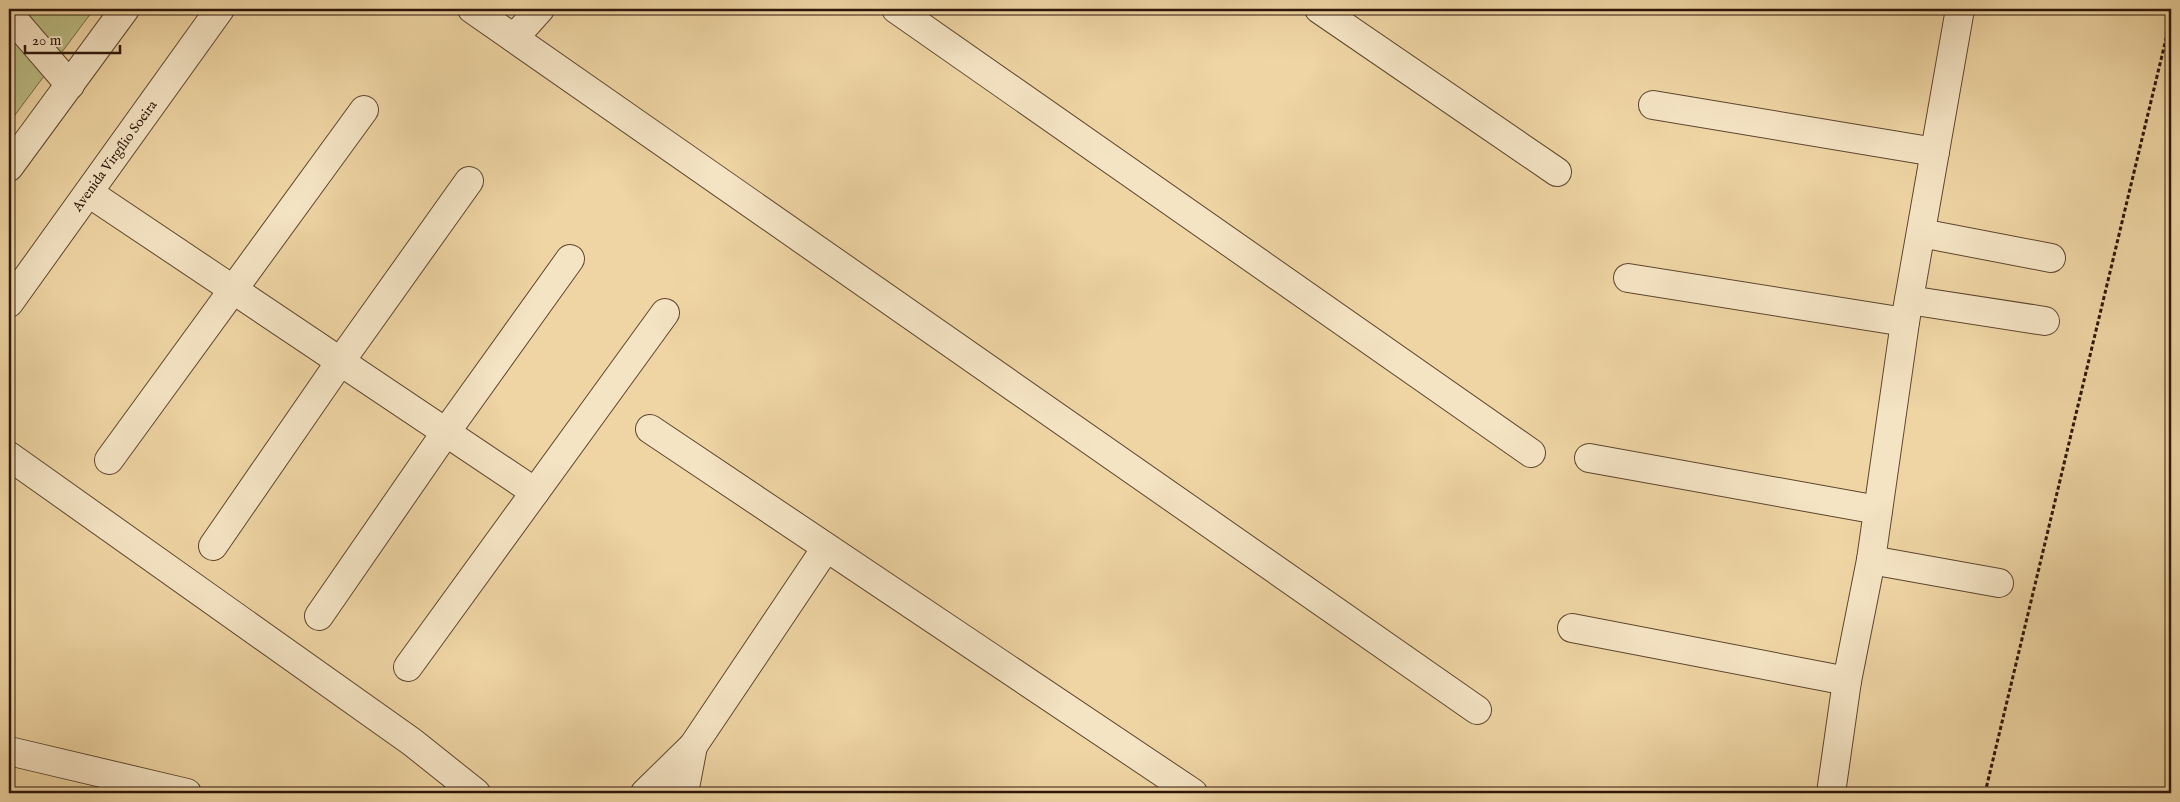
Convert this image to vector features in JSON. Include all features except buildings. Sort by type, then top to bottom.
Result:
[{"type":"street","points":[[9,167],[125,9]]},
{"type":"street","name":"Avenida Virgílio Soeira","points":[[9,303],[220,9]]},
{"type":"street","points":[[472,9],[1477,710]]},
{"type":"street","points":[[514,38],[540,9]]},
{"type":"street","points":[[896,9],[1531,453]]},
{"type":"street","points":[[1319,9],[1557,172]]},
{"type":"street","points":[[1830,793],[1847,681],[1871,560],[1907,311],[1960,9]]},
{"type":"street","points":[[9,14],[70,85]]},
{"type":"street","points":[[1653,105],[1935,152]]},
{"type":"street","points":[[109,460],[364,110]]},
{"type":"street","points":[[213,546],[340,362],[469,181]]},
{"type":"street","points":[[89,193],[535,492]]},
{"type":"street","points":[[1921,233],[2051,258]]},
{"type":"street","points":[[318,616],[446,432],[570,259]]},
{"type":"street","points":[[1628,278],[1907,311],[2045,321]]},
{"type":"street","points":[[408,667],[664,313]]},
{"type":"street","points":[[650,428],[1193,793]]},
{"type":"street","points":[[9,456],[412,742],[476,793]]},
{"type":"street","points":[[1589,458],[1878,510]]},
{"type":"street","points":[[646,793],[693,746],[826,548]]},
{"type":"street","points":[[1871,560],[1999,583]]},
{"type":"street","points":[[1572,628],[1847,681]]},
{"type":"street","points":[[684,793],[693,746]]},
{"type":"street","points":[[9,751],[187,793]]},
{"type":"path","points":[[1985,793],[2171,18]]},
{"type":"green space","points":[[9,9],[94,9],[9,123]]}]
